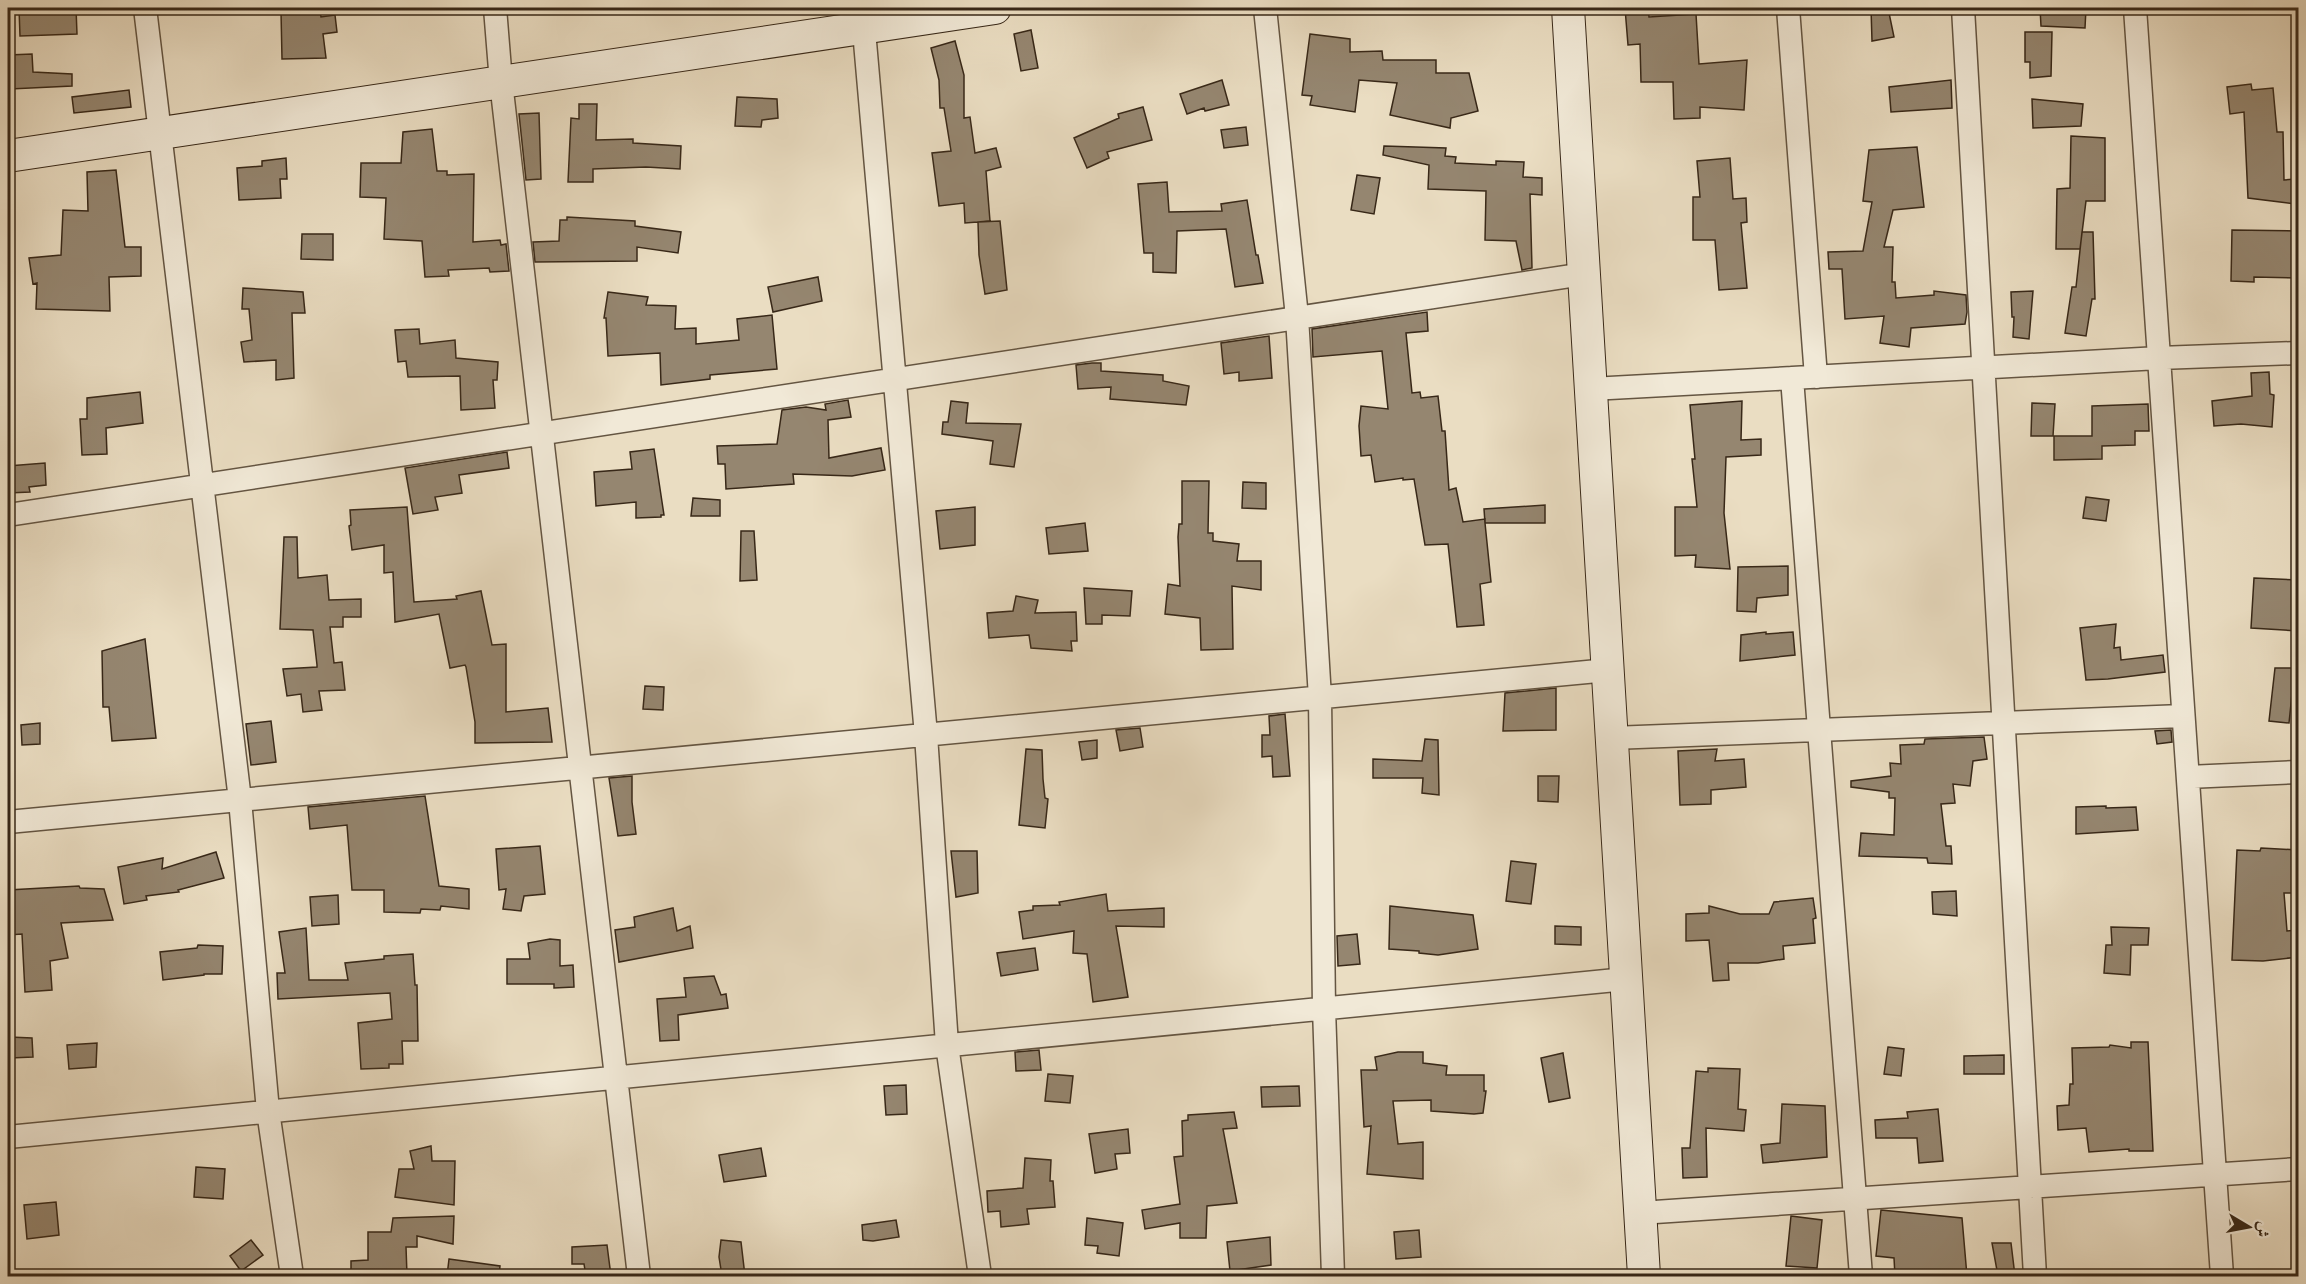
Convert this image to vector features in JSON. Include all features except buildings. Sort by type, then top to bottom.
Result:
[{"type":"main road","points":[[8,156],[501,82],[863,17],[995,8]]},
{"type":"main road","points":[[1568,8],[1644,1276]]},
{"type":"street","points":[[145,8],[240,800],[268,1111],[292,1276]]},
{"type":"street","points":[[495,8],[501,82],[639,1276]]},
{"type":"street","points":[[1265,8],[1297,317],[1320,698],[1324,1008],[1333,1276]]},
{"type":"street","points":[[1788,8],[1816,377]]},
{"type":"street","points":[[1963,8],[2035,1276]]},
{"type":"street","points":[[2135,8],[2222,1276]]},
{"type":"street","points":[[863,17],[926,735],[947,1045],[980,1276]]},
{"type":"street","points":[[8,514],[1584,274]]},
{"type":"street","points":[[1591,389],[2159,358],[2298,353]]},
{"type":"street","points":[[1792,378],[1861,1276]]},
{"type":"street","points":[[8,822],[1608,670]]},
{"type":"street","points":[[1612,738],[2183,716]]},
{"type":"street","points":[[2188,777],[2298,772]]},
{"type":"street","points":[[8,1137],[1626,979]]},
{"type":"street","points":[[1640,1213],[2298,1169]]}]
